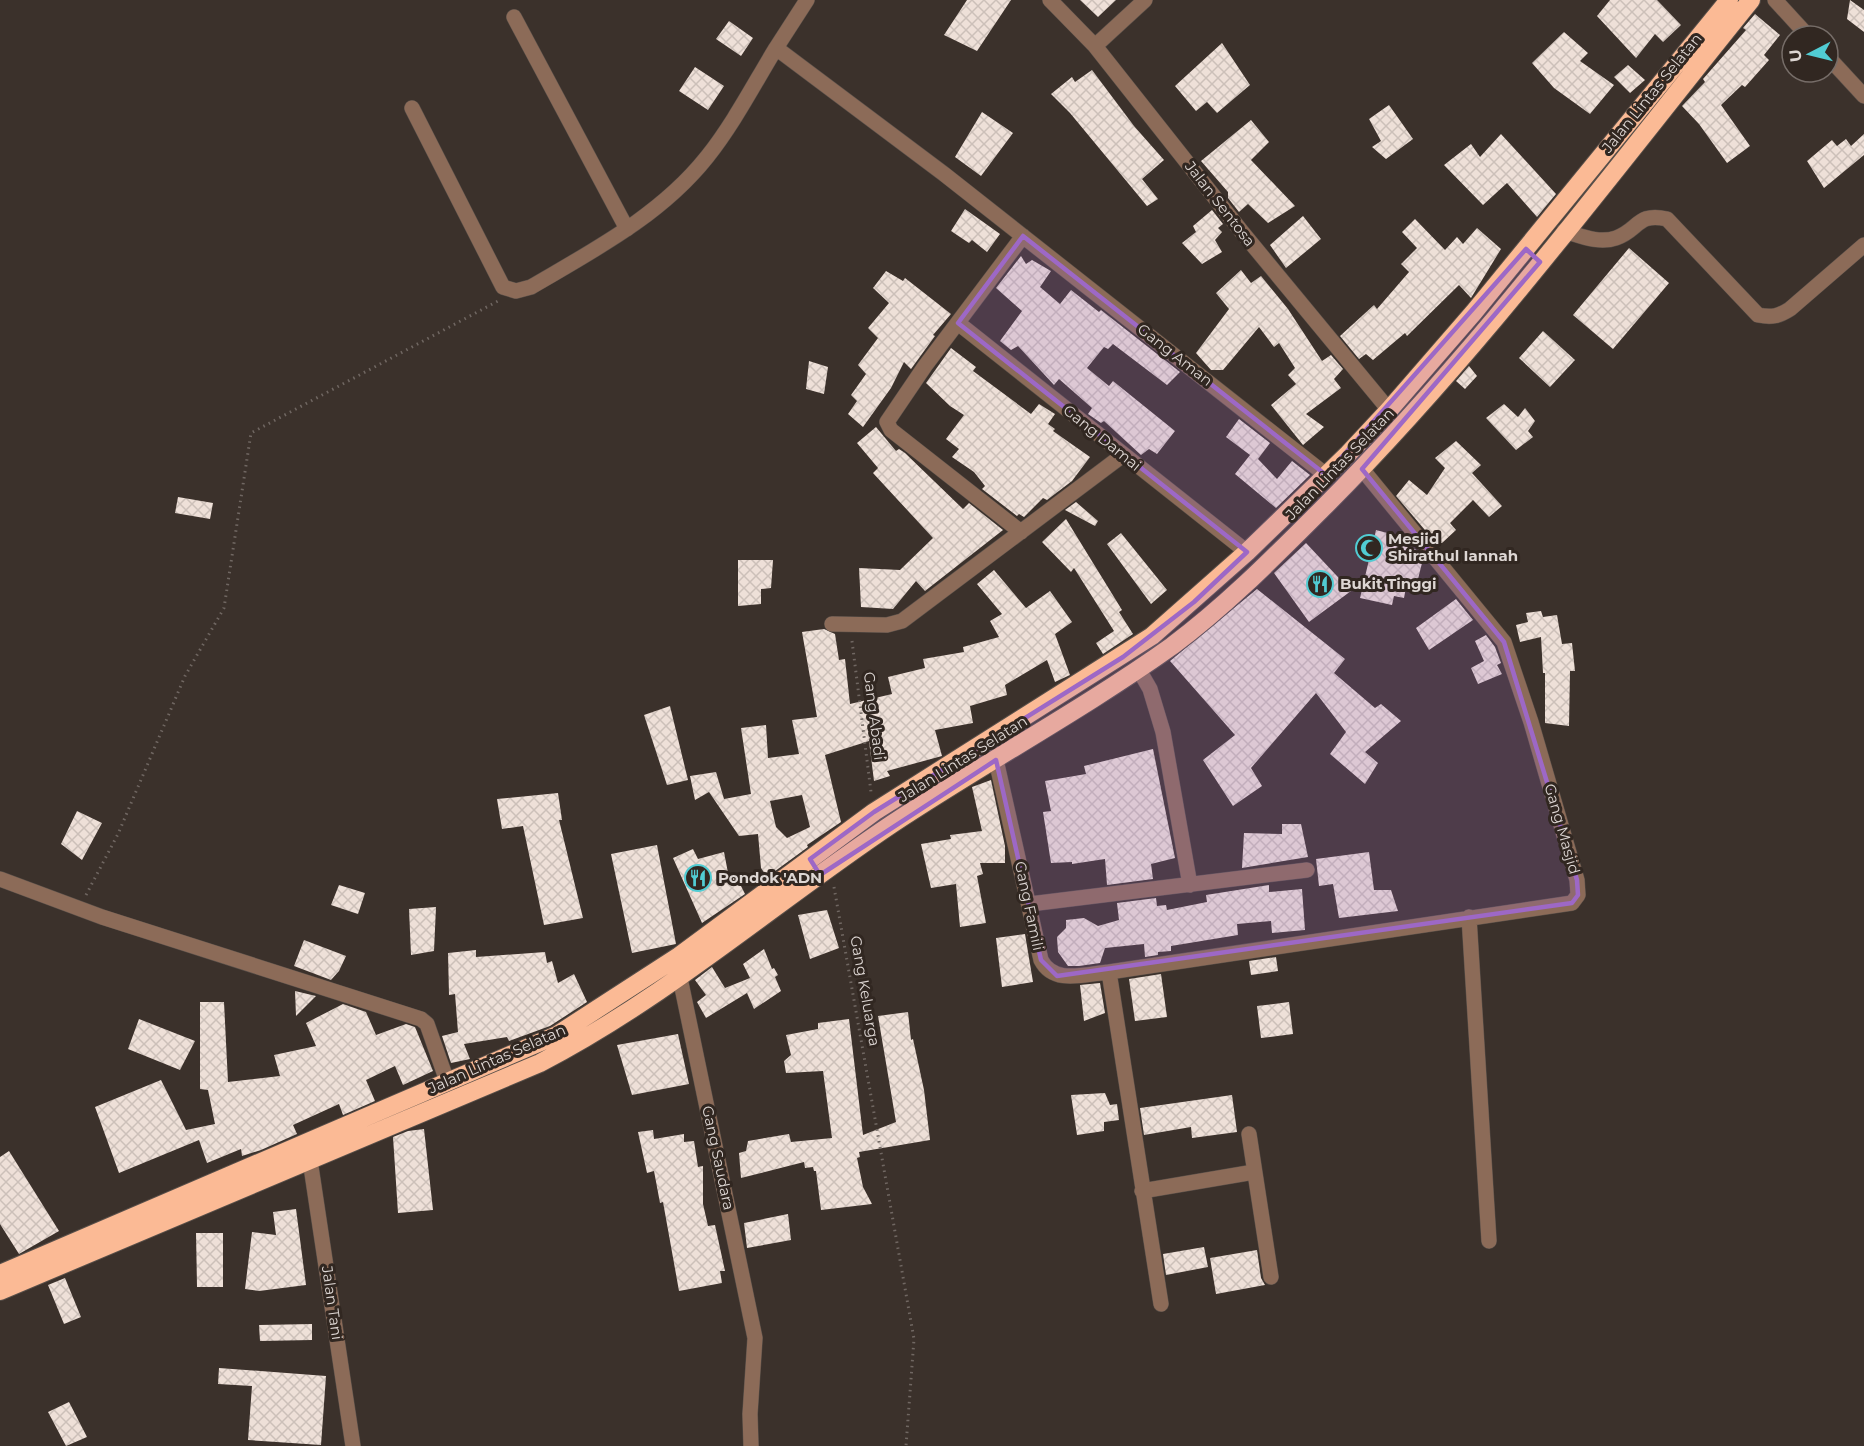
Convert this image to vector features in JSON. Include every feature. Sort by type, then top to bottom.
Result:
[{"type":"highway","name":"Jalan Lintas Selatan","points":[[0,1274],[557,1035],[679,956],[874,812],[1123,657],[1194,602],[1326,475],[1389,410],[1526,249],[1728,0]]},
{"type":"highway","name":"Jalan Lintas Selatan","points":[[0,1291],[540,1063],[591,1036],[680,978],[893,824],[1139,670],[1212,616],[1362,469],[1416,411],[1540,262],[1751,0]]},
{"type":"highway","points":[[1526,249],[1540,262]]},
{"type":"highway","points":[[810,859],[825,871]]},
{"type":"street","points":[[412,108],[503,287],[516,291],[531,287],[627,229],[663,203],[706,158],[730,125],[807,0]]},
{"type":"street","name":"Jalan Sentosa","points":[[1050,0],[1095,46],[1242,232],[1389,410]]},
{"type":"street","points":[[1095,46],[1145,0]]},
{"type":"street","points":[[1775,0],[1797,24]]},
{"type":"street","points":[[514,17],[627,229]]},
{"type":"street","name":"Gang Aman","points":[[776,48],[1023,236],[1326,475]]},
{"type":"street","points":[[1840,70],[1864,96]]},
{"type":"street","points":[[1564,231],[1599,241],[1617,238],[1644,218],[1654,216],[1667,219],[1758,315],[1769,317],[1780,316],[1790,309],[1864,245]]},
{"type":"street","points":[[1021,532],[888,426],[887,422],[925,366],[1023,236]]},
{"type":"street","name":"Gang Damai","points":[[958,323],[1247,552]]},
{"type":"street","points":[[832,624],[887,625],[902,621],[1123,454]]},
{"type":"street","name":"Gang Masjid","points":[[1234,954],[1572,903],[1578,895],[1577,880],[1531,722],[1504,642],[1362,469]]},
{"type":"street","points":[[1139,670],[1150,689],[1163,732],[1190,885]]},
{"type":"street","name":"Gang Famili","points":[[996,760],[1041,960],[1046,970],[1057,976],[1109,972],[1234,954]]},
{"type":"street","points":[[1030,904],[1308,870]]},
{"type":"street","points":[[0,879],[79,909],[421,1019],[427,1024],[447,1081]]},
{"type":"street","points":[[1469,917],[1489,1241]]},
{"type":"street","points":[[1109,972],[1161,1304]]},
{"type":"street","name":"Gang Saudara","points":[[680,978],[755,1338],[750,1446]]},
{"type":"street","points":[[1249,1134],[1271,1277]]},
{"type":"street","name":"Jalan Tani","points":[[310,1160],[353,1446]]},
{"type":"street","points":[[1142,1191],[1254,1172]]},
{"type":"path","points":[[79,909],[118,834],[185,676],[224,608],[251,433],[516,291]]},
{"type":"path","name":"Gang Abadi","points":[[850,623],[874,812]]},
{"type":"path","name":"Gang Keluarga","points":[[825,871],[876,1119],[914,1339],[906,1446]]},
{"type":"highlighted area","points":[[1023,236],[1326,475],[1526,249],[1540,262],[1362,469],[1504,642],[1577,880],[1578,895],[1572,903],[1057,976],[1041,960],[996,760],[820,875],[810,859],[874,812],[1123,657],[1194,602],[1247,552],[958,323]]},
{"type":"building","points":[[967,0],[1011,0],[977,51],[944,35]]},
{"type":"building","points":[[1080,0],[1116,0],[1098,17]]},
{"type":"building","points":[[1610,0],[1657,0],[1681,25],[1663,42],[1655,34],[1636,58],[1597,16]]},
{"type":"building","points":[[1850,0],[1864,10],[1864,32],[1847,19]]},
{"type":"building","points":[[1755,14],[1780,35],[1764,55],[1769,60],[1745,87],[1742,85],[1721,105],[1750,146],[1727,163],[1699,124],[1682,106],[1705,82],[1703,79],[1746,30],[1743,28]]},
{"type":"building","points":[[729,21],[753,38],[741,56],[716,39]]},
{"type":"building","points":[[1564,32],[1588,53],[1580,61],[1614,85],[1590,114],[1554,88],[1532,63]]},
{"type":"building","points":[[1222,43],[1250,85],[1217,113],[1207,102],[1196,111],[1175,86]]},
{"type":"building","points":[[1628,65],[1645,80],[1630,93],[1614,77]]},
{"type":"building","points":[[695,67],[724,86],[708,110],[679,91]]},
{"type":"building","points":[[1092,70],[1134,126],[1164,160],[1142,179],[1158,199],[1147,206],[1070,113],[1051,94],[1072,77],[1075,82]]},
{"type":"building","points":[[1389,105],[1413,139],[1386,159],[1372,147],[1381,141],[1369,119]]},
{"type":"building","points":[[982,112],[1013,133],[981,176],[955,157]]},
{"type":"building","points":[[1251,120],[1269,142],[1251,160],[1295,206],[1268,223],[1248,204],[1239,212],[1228,198],[1228,192],[1201,161]]},
{"type":"building","points":[[1501,134],[1556,194],[1537,217],[1507,183],[1483,205],[1444,165],[1471,144],[1480,157]]},
{"type":"building","points":[[1864,134],[1864,155],[1824,188],[1807,161],[1832,140],[1837,146],[1846,139],[1851,146]]},
{"type":"building","points":[[965,209],[1000,234],[987,252],[972,240],[969,243],[951,231]]},
{"type":"building","points":[[1212,210],[1223,224],[1218,228],[1222,232],[1215,240],[1222,252],[1202,264],[1182,243],[1196,232],[1193,226]]},
{"type":"building","points":[[1303,216],[1321,239],[1286,268],[1270,245]]},
{"type":"building","points":[[1415,219],[1445,250],[1457,237],[1463,244],[1477,228],[1501,249],[1471,298],[1459,285],[1407,336],[1405,333],[1373,360],[1366,354],[1359,359],[1340,336],[1374,305],[1377,309],[1409,272],[1401,264],[1417,248],[1402,232]]},
{"type":"building","points":[[1629,248],[1669,283],[1613,349],[1573,315]]},
{"type":"building","points":[[1021,256],[1026,264],[1032,260],[1051,271],[1040,287],[1060,304],[1071,290],[1099,312],[1101,310],[1180,372],[1167,385],[1113,344],[1108,349],[1104,347],[1087,368],[1109,386],[1113,381],[1175,431],[1157,454],[1149,449],[1141,455],[1104,421],[1101,423],[1088,414],[1092,408],[1059,379],[1054,385],[1018,346],[1011,350],[1000,341],[1022,311],[996,288]]},
{"type":"building","points":[[1241,270],[1251,283],[1261,276],[1288,309],[1322,361],[1331,355],[1343,369],[1334,379],[1341,388],[1306,414],[1324,427],[1303,445],[1271,405],[1296,384],[1288,375],[1295,368],[1279,343],[1274,347],[1259,327],[1223,370],[1211,370],[1196,353],[1229,309],[1216,293]]},
{"type":"building","points":[[886,271],[903,281],[905,278],[951,314],[933,335],[935,336],[911,369],[904,362],[891,388],[863,427],[848,414],[857,401],[851,395],[866,374],[858,365],[878,338],[868,328],[889,303],[873,288]]},
{"type":"building","points":[[1543,331],[1575,360],[1550,387],[1519,358]]},
{"type":"building","points":[[951,348],[976,367],[973,371],[1031,414],[1039,404],[1055,414],[1048,424],[1055,429],[1053,431],[1090,457],[1072,481],[1047,500],[1043,498],[1024,517],[1019,514],[1017,516],[982,489],[985,486],[974,472],[952,457],[959,449],[946,439],[964,415],[950,406],[926,383]]},
{"type":"building","points":[[809,361],[828,367],[824,394],[806,389]]},
{"type":"building","points":[[1469,366],[1477,376],[1465,389],[1456,381]]},
{"type":"building","points":[[1504,404],[1518,417],[1525,408],[1535,421],[1528,431],[1533,437],[1516,450],[1486,418]]},
{"type":"building","points":[[1239,419],[1270,443],[1258,459],[1277,479],[1292,461],[1310,475],[1276,508],[1235,474],[1250,455],[1226,437]]},
{"type":"building","points":[[876,427],[896,451],[899,449],[905,453],[963,509],[969,503],[1003,530],[925,591],[916,581],[893,609],[861,607],[859,568],[900,570],[933,538],[873,473],[878,468],[857,443]]},
{"type":"building","points":[[1456,441],[1481,465],[1472,473],[1502,506],[1489,517],[1473,500],[1450,523],[1456,530],[1442,543],[1436,543],[1396,496],[1409,480],[1427,495],[1445,468],[1435,458]]},
{"type":"building","points":[[178,497],[213,503],[210,519],[175,513]]},
{"type":"building","points":[[1076,502],[1098,521],[1095,526],[1065,510]]},
{"type":"building","points":[[1066,519],[1122,610],[1119,612],[1133,634],[1103,654],[1096,643],[1114,631],[1074,568],[1071,572],[1042,542]]},
{"type":"building","points":[[1376,530],[1395,535],[1394,543],[1415,549],[1423,559],[1417,583],[1407,582],[1404,598],[1394,596],[1392,605],[1360,598]]},
{"type":"building","points":[[1121,533],[1167,590],[1151,604],[1107,544]]},
{"type":"building","points":[[1306,543],[1351,591],[1309,622],[1274,573]]},
{"type":"building","points":[[738,560],[773,560],[771,588],[761,589],[761,604],[738,606]]},
{"type":"building","points":[[994,570],[1026,608],[1050,591],[1072,622],[1055,634],[1070,675],[1055,682],[1047,660],[1005,685],[1007,695],[970,706],[973,723],[935,730],[942,756],[887,771],[890,776],[874,781],[869,741],[825,755],[841,822],[807,845],[808,847],[767,877],[761,868],[758,834],[739,836],[709,792],[695,800],[690,776],[716,772],[724,799],[751,794],[741,728],[766,725],[768,758],[799,754],[792,720],[817,717],[802,632],[824,629],[835,634],[839,660],[845,659],[850,704],[892,694],[888,677],[925,668],[923,659],[964,652],[963,647],[999,637],[990,621],[1002,614],[977,584]],"holes":[[[802,795],[810,827],[787,838],[776,827],[770,801]]]},
{"type":"building","points":[[1257,589],[1345,659],[1334,673],[1375,708],[1381,704],[1401,721],[1365,752],[1378,763],[1365,784],[1330,754],[1346,732],[1316,693],[1251,768],[1262,786],[1233,806],[1203,760],[1235,735],[1170,661]]},
{"type":"building","points":[[1456,599],[1473,620],[1429,650],[1416,628]]},
{"type":"building","points":[[1541,611],[1543,617],[1557,615],[1562,644],[1572,643],[1575,671],[1570,671],[1569,726],[1545,723],[1545,673],[1543,673],[1541,637],[1520,642],[1516,625],[1528,622],[1526,613]]},
{"type":"building","points":[[1486,635],[1495,647],[1501,663],[1497,665],[1502,674],[1478,684],[1471,668],[1484,661],[1475,641]]},
{"type":"building","points":[[670,706],[688,780],[667,785],[644,715]]},
{"type":"building","points":[[1153,749],[1175,858],[1151,864],[1153,879],[1107,885],[1105,859],[1072,864],[1072,862],[1051,863],[1043,812],[1051,811],[1045,781],[1086,774],[1084,766]]},
{"type":"building","points":[[991,780],[1005,846],[1005,863],[980,863],[983,874],[977,876],[986,923],[960,927],[956,884],[931,888],[921,844],[951,839],[950,835],[982,831],[972,787]]},
{"type":"building","points":[[558,793],[562,820],[559,820],[583,918],[544,925],[523,826],[502,829],[497,799]]},
{"type":"building","points":[[77,811],[102,823],[82,860],[61,844]]},
{"type":"building","points":[[1282,824],[1301,824],[1308,857],[1242,868],[1244,833],[1282,834]]},
{"type":"building","points":[[657,845],[676,944],[632,953],[611,854]]},
{"type":"building","points":[[693,849],[698,859],[724,852],[729,878],[735,874],[745,894],[702,923],[673,858]]},
{"type":"building","points":[[1369,852],[1374,890],[1391,890],[1398,911],[1339,918],[1333,884],[1319,886],[1316,859]]},
{"type":"building","points":[[339,885],[365,893],[358,914],[331,905]]},
{"type":"building","points":[[1269,885],[1269,892],[1302,889],[1305,930],[1272,933],[1271,921],[1237,924],[1238,935],[1171,946],[1171,951],[1158,952],[1158,955],[1145,957],[1144,944],[1105,948],[1100,963],[1079,966],[1068,966],[1058,952],[1057,937],[1066,928],[1066,920],[1084,918],[1098,926],[1119,920],[1117,903],[1156,898],[1157,906],[1166,905],[1167,910],[1207,902],[1206,895]]},
{"type":"building","points":[[436,907],[434,951],[411,955],[409,909]]},
{"type":"building","points":[[827,910],[839,948],[810,959],[798,915]]},
{"type":"building","points":[[1025,934],[1033,982],[1002,987],[996,938]]},
{"type":"building","points":[[304,940],[346,956],[339,971],[331,980],[294,966]]},
{"type":"building","points":[[764,949],[772,969],[774,968],[778,975],[775,977],[781,991],[754,1009],[747,993],[706,1018],[697,1002],[706,995],[695,980],[712,967],[725,988],[750,978],[743,964]]},
{"type":"building","points":[[476,950],[476,957],[545,952],[547,963],[552,961],[558,983],[574,974],[587,1002],[550,1026],[509,1041],[507,1037],[464,1044],[470,1059],[451,1063],[442,1036],[458,1032],[455,994],[449,995],[448,953]]},
{"type":"building","points":[[1276,957],[1278,971],[1251,975],[1249,961]]},
{"type":"building","points":[[1161,974],[1167,1017],[1135,1021],[1129,979]]},
{"type":"building","points":[[1100,983],[1105,1013],[1084,1021],[1080,985]]},
{"type":"building","points":[[295,991],[316,996],[296,1016]]},
{"type":"building","points":[[200,1002],[224,1002],[228,1082],[280,1076],[274,1055],[316,1046],[306,1023],[343,1004],[366,1012],[376,1035],[406,1024],[415,1027],[433,1071],[403,1085],[395,1066],[366,1080],[375,1101],[343,1115],[339,1104],[293,1125],[297,1134],[261,1150],[242,1156],[241,1149],[207,1163],[199,1140],[119,1173],[95,1107],[161,1080],[186,1130],[215,1124],[208,1090],[200,1089]]},
{"type":"building","points":[[1289,1002],[1293,1034],[1261,1038],[1257,1006]]},
{"type":"building","points":[[908,1012],[911,1040],[913,1039],[924,1090],[930,1140],[859,1152],[860,1157],[857,1158],[863,1187],[872,1204],[821,1210],[816,1171],[813,1167],[805,1168],[804,1162],[741,1178],[739,1153],[746,1151],[748,1141],[789,1134],[791,1142],[832,1138],[823,1071],[786,1073],[784,1061],[791,1055],[786,1035],[818,1029],[818,1023],[849,1019],[863,1135],[896,1122],[878,1016]]},
{"type":"building","points":[[139,1019],[195,1041],[180,1070],[128,1049]]},
{"type":"building","points":[[678,1034],[689,1084],[632,1095],[617,1045]]},
{"type":"building","points":[[1105,1093],[1110,1105],[1117,1104],[1119,1120],[1104,1122],[1104,1131],[1077,1135],[1071,1095]]},
{"type":"building","points":[[1232,1095],[1237,1132],[1192,1138],[1191,1127],[1144,1135],[1140,1108]]},
{"type":"building","points":[[424,1129],[433,1210],[398,1213],[393,1137],[408,1131]]},
{"type":"building","points":[[653,1130],[654,1139],[684,1134],[684,1142],[694,1141],[698,1167],[703,1166],[703,1204],[708,1226],[715,1225],[725,1271],[720,1271],[722,1283],[679,1291],[663,1202],[660,1203],[654,1171],[647,1173],[638,1132]]},
{"type":"building","points":[[9,1151],[59,1231],[19,1254],[0,1224],[0,1157]]},
{"type":"building","points":[[296,1209],[306,1285],[259,1291],[245,1289],[252,1232],[276,1235],[273,1212]]},
{"type":"building","points":[[788,1214],[791,1240],[747,1248],[744,1223]]},
{"type":"building","points":[[196,1233],[223,1233],[223,1287],[197,1287]]},
{"type":"building","points":[[1204,1247],[1208,1267],[1166,1275],[1163,1254]]},
{"type":"building","points":[[1257,1250],[1261,1278],[1265,1285],[1216,1294],[1210,1258]]},
{"type":"building","points":[[65,1278],[81,1317],[64,1324],[48,1285]]},
{"type":"building","points":[[312,1324],[312,1340],[260,1341],[259,1325]]},
{"type":"building","points":[[219,1368],[326,1376],[321,1445],[248,1440],[252,1386],[218,1384]]},
{"type":"building","points":[[69,1402],[87,1437],[66,1446],[48,1412]]},
{"type":"place","name":"Mesjid Shirathul Iannah","points":[[1369,548]]},
{"type":"place","name":"Bukit Tinggi","points":[[1320,584]]},
{"type":"place","name":"Pondok 'ADN","points":[[698,878]]}]
